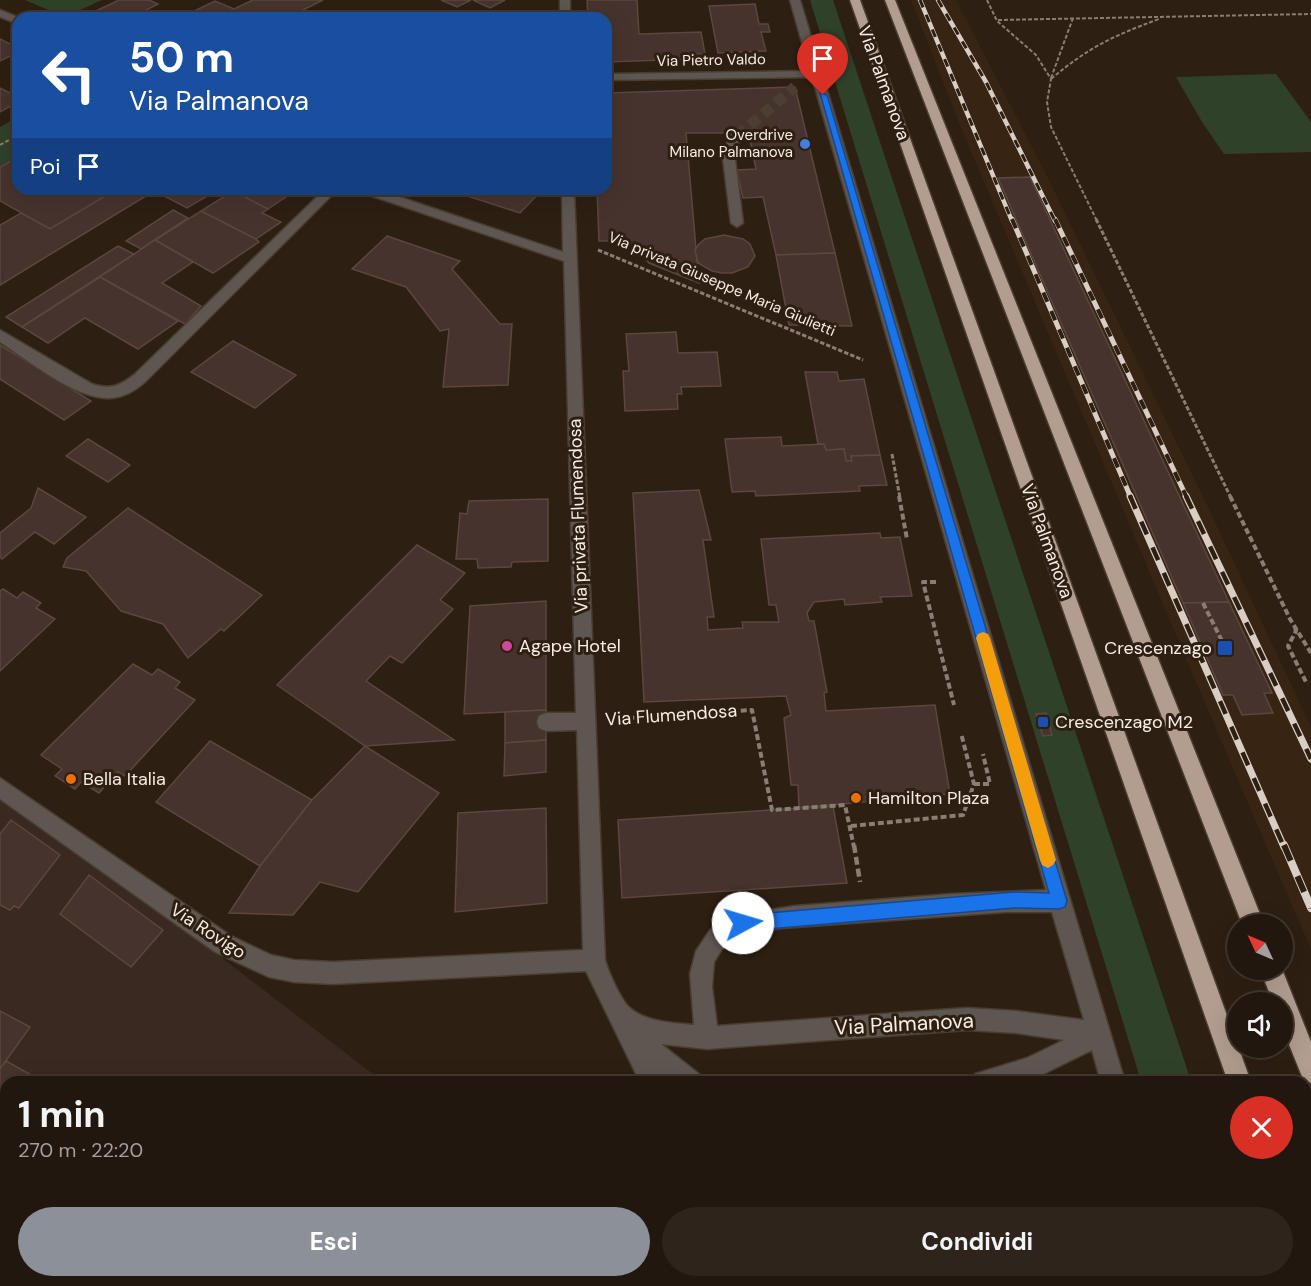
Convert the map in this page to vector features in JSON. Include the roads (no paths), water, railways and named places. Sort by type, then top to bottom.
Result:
[{"type":"highway","name":"Via Palmanova","points":[[855,0],[1238,1076]]},
{"type":"highway","name":"Via Palmanova","points":[[890,0],[1249,914]]},
{"type":"highway","points":[[1275,980],[1311,1071]]},
{"type":"street","points":[[795,0],[1111,1076]]},
{"type":"street","points":[[797,86],[817,74]]},
{"type":"street","name":"Via Pietro Valdo","points":[[612,77],[817,74]]},
{"type":"street","points":[[737,136],[728,151],[737,223]]},
{"type":"street","points":[[0,335],[87,390],[104,394],[124,389],[140,378],[326,195]]},
{"type":"street","points":[[382,195],[569,258]]},
{"type":"street","name":"Via privata Flumendosa","points":[[568,195],[594,960],[606,991],[622,1017],[649,1076]]},
{"type":"street","points":[[546,722],[585,721]]},
{"type":"street","name":"Via Rovigo","points":[[0,787],[223,944],[269,966],[294,971],[333,973],[594,960]]},
{"type":"street","points":[[707,1038],[703,1008],[705,952],[713,942],[732,927],[751,922],[1014,900],[1059,901]]},
{"type":"street","points":[[622,1017],[653,1053],[683,1076]]},
{"type":"street","name":"Via Palmanova","points":[[622,1017],[659,1032],[707,1038],[967,1019],[1016,1022],[1099,1034]]},
{"type":"street","points":[[1012,1076],[1043,1064],[1099,1034]]},
{"type":"tunnel","points":[[737,136],[795,87]]},
{"type":"railway","points":[[920,0],[1012,221]]},
{"type":"railway","points":[[938,0],[986,82],[1055,221]]},
{"type":"railway","points":[[1012,219],[1131,498]]},
{"type":"railway","points":[[1055,219],[1187,498]]},
{"type":"railway","points":[[1130,496],[1284,847]]},
{"type":"railway","points":[[1186,496],[1311,759]]},
{"type":"railway","points":[[1284,845],[1311,908]]},
{"type":"place","name":"Overdrive Milano Palmanova","points":[[805,144]]},
{"type":"place","name":"Agape Hotel","points":[[507,646]]},
{"type":"place","name":"Crescenzago","points":[[1225,648]]},
{"type":"place","name":"Crescenzago M2","points":[[1043,722]]},
{"type":"place","name":"Bella Italia","points":[[71,779]]},
{"type":"place","name":"Hamilton Plaza","points":[[856,798]]}]
